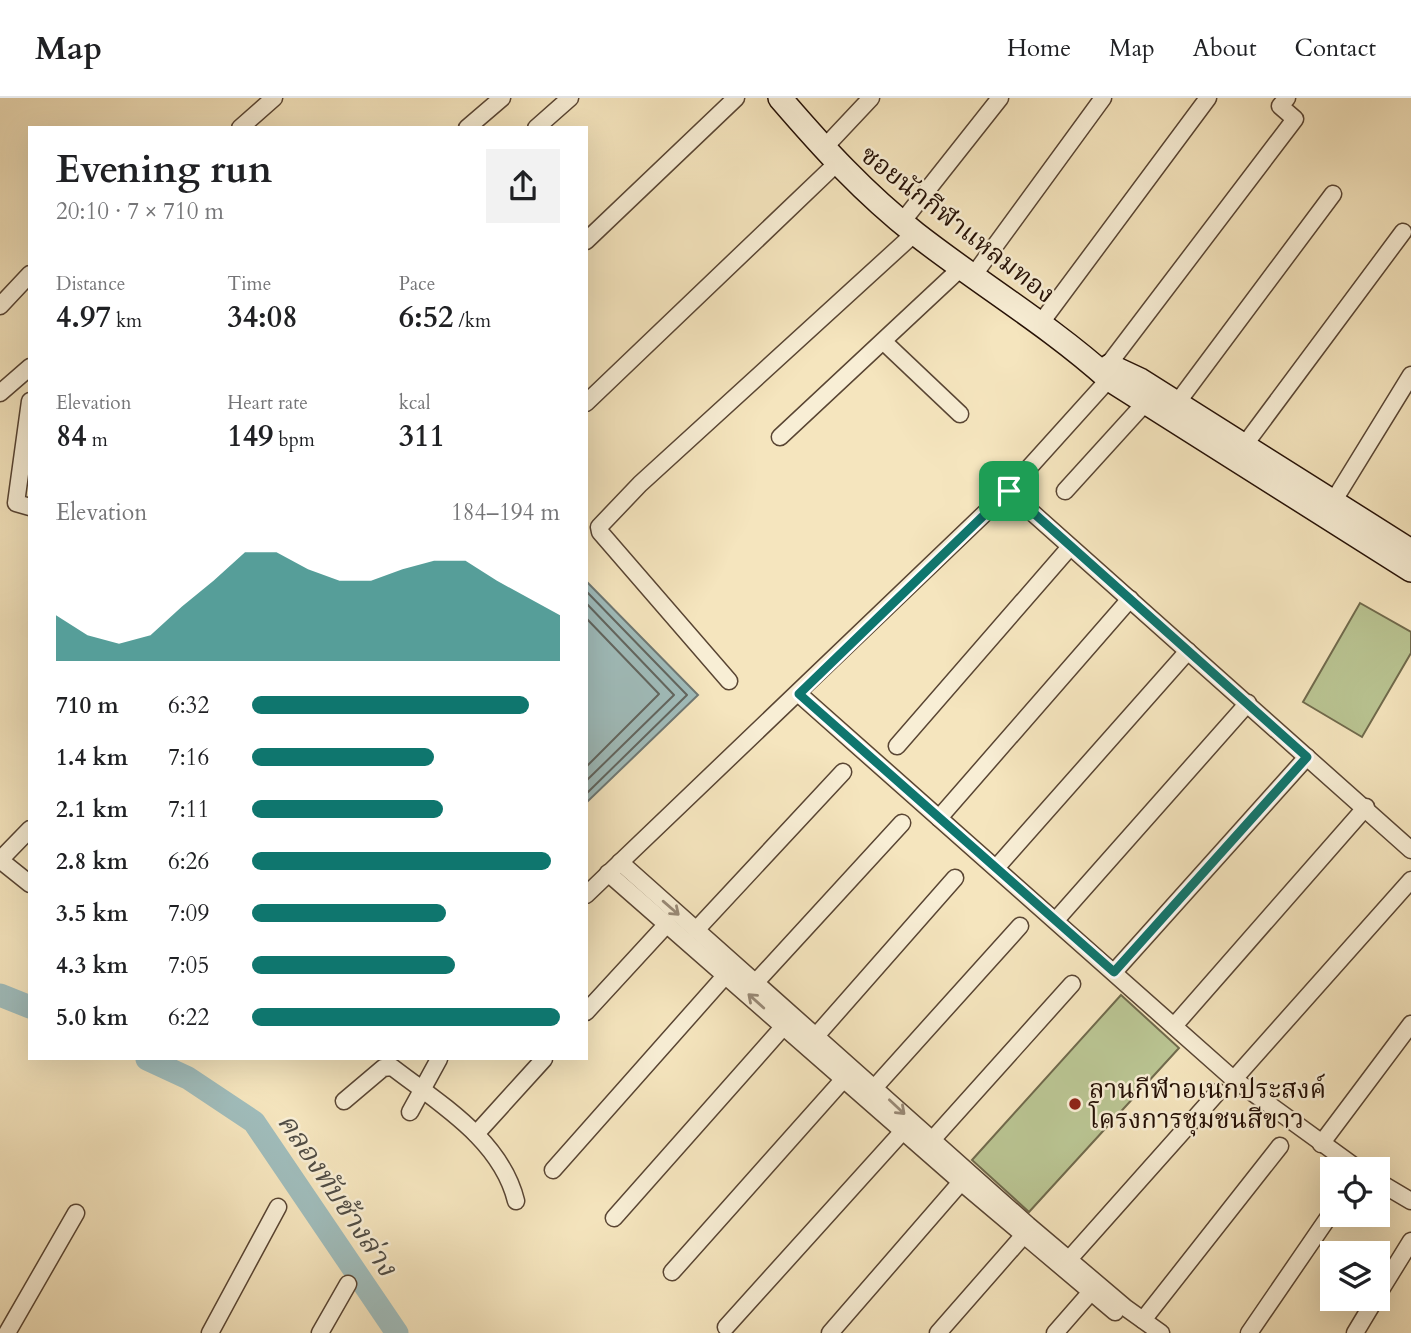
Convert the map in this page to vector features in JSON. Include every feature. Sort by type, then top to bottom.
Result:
[{"type":"street","points":[[242,126],[274,98]]},
{"type":"street","points":[[469,126],[502,98]]},
{"type":"street","points":[[538,126],[570,98]]},
{"type":"street","points":[[588,239],[736,98]]},
{"type":"street","name":"ซอยนักกีฬาแหลมทอง","points":[[780,98],[830,156],[909,228],[1108,372],[1145,403],[1328,509],[1409,546]]},
{"type":"street","points":[[588,401],[830,156],[871,98]]},
{"type":"street","points":[[729,681],[600,532],[599,527],[640,484],[909,228],[1000,98]]},
{"type":"street","points":[[780,437],[884,342],[967,272],[1103,98]]},
{"type":"street","points":[[1040,324],[1208,98]]},
{"type":"street","points":[[588,893],[1009,491],[1108,372],[1294,119],[1280,106],[1287,98]]},
{"type":"street","points":[[1177,403],[1333,194]]},
{"type":"street","points":[[1244,447],[1403,232]]},
{"type":"street","points":[[0,306],[28,276]]},
{"type":"street","points":[[884,342],[960,414]]},
{"type":"street","points":[[0,393],[28,369]]},
{"type":"street","name":"ซอยนักกีฬาแหลมทอง","points":[[1108,372],[1177,403],[1244,447],[1411,570]]},
{"type":"street","points":[[1328,509],[1411,375]]},
{"type":"street","points":[[1065,491],[1145,403]]},
{"type":"street","points":[[28,416],[16,503],[28,506]]},
{"type":"street","points":[[1009,491],[1411,850]]},
{"type":"street","points":[[897,746],[1070,547]]},
{"type":"street","points":[[939,818],[1130,599]]},
{"type":"street","points":[[996,868],[1188,651]]},
{"type":"street","points":[[799,694],[1234,1079],[1340,1157]]},
{"type":"street","points":[[1056,920],[1248,703]]},
{"type":"street","points":[[1114,972],[1307,757]]},
{"type":"street","points":[[696,930],[843,772]]},
{"type":"street","points":[[1174,1026],[1366,807]]},
{"type":"street","points":[[756,982],[902,823]]},
{"type":"street","points":[[28,831],[0,860],[28,882]]},
{"type":"street","points":[[614,867],[667,924],[731,969],[756,982],[816,1036],[903,1131],[966,1177],[1142,1327]]},
{"type":"street","points":[[614,867],[696,930],[784,1026],[849,1073],[875,1087],[932,1140],[1023,1236],[1065,1264],[1090,1293],[1142,1327],[1161,1333]]},
{"type":"street","points":[[816,1036],[954,878]]},
{"type":"street","points":[[1234,1079],[1411,880]]},
{"type":"street","points":[[588,1010],[667,924]]},
{"type":"street","points":[[875,1087],[1020,926]]},
{"type":"street","points":[[553,1170],[731,969]]},
{"type":"street","points":[[932,1140],[1072,984]]},
{"type":"street","points":[[1321,1144],[1411,1024]]},
{"type":"street","points":[[614,1218],[784,1026]]},
{"type":"street","points":[[410,1112],[438,1060]]},
{"type":"street","points":[[476,1134],[543,1060]]},
{"type":"street","points":[[344,1101],[385,1063],[476,1134],[503,1165],[516,1201]]},
{"type":"street","points":[[672,1272],[849,1073]]},
{"type":"street","points":[[1065,1264],[1218,1092]]},
{"type":"street","points":[[726,1327],[903,1131]]},
{"type":"street","points":[[1142,1327],[1280,1146]]},
{"type":"street","points":[[830,1333],[966,1177]]},
{"type":"street","points":[[1390,1189],[1411,1201]]},
{"type":"street","points":[[210,1333],[278,1207]]},
{"type":"street","points":[[7,1333],[76,1213]]},
{"type":"street","points":[[1249,1333],[1322,1227]]},
{"type":"street","points":[[938,1333],[1023,1236]]},
{"type":"street","points":[[1390,1276],[1411,1241]]},
{"type":"street","points":[[320,1333],[348,1284]]},
{"type":"street","points":[[1055,1333],[1090,1293]]},
{"type":"street","points":[[1355,1333],[1368,1311]]},
{"type":"green space","points":[[1360,603],[1411,632],[1411,653],[1362,737],[1303,702]]},
{"type":"green space","name":"ลานกีฬาอเนกประสงค์ โครงการชุมชนสีขาว","points":[[1121,995],[1179,1048],[1029,1212],[972,1160]]},
{"type":"water","points":[[588,583],[698,695],[588,801]]},
{"type":"waterway","name":"คลองทับช้างล่าง","points":[[0,995],[28,1006]]},
{"type":"waterway","name":"คลองทับช้างล่าง","points":[[149,1060],[188,1078],[254,1122],[397,1333]]},
{"type":"place","name":"ลานกีฬาอเนกประสงค์ โครงการชุมชนสีขาว","points":[[1075,1104]]},
{"type":"route","points":[[1009,491],[1307,757],[1114,972],[799,694],[1009,491]]}]
